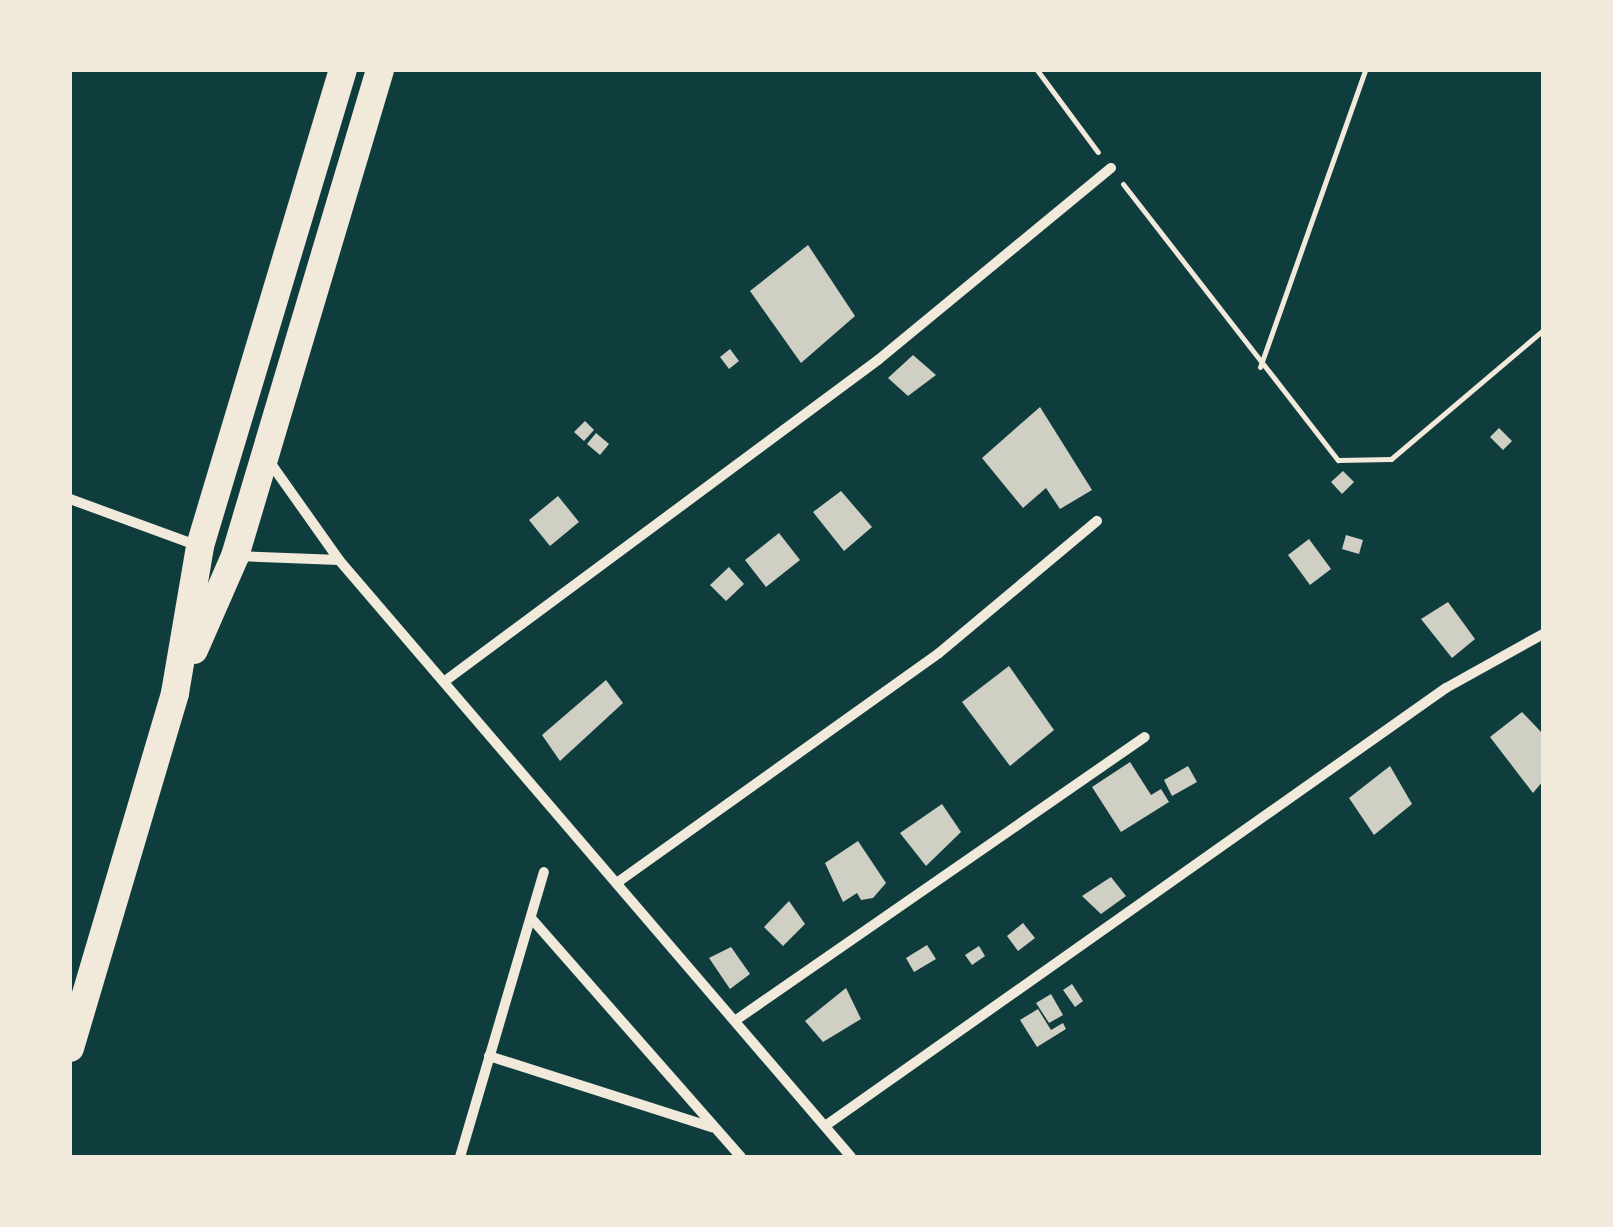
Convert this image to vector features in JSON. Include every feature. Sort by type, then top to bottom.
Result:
[{"type":"highway","points":[[176,693],[200,546],[343,70]]},
{"type":"highway","points":[[70,1048],[176,693],[235,556],[380,70]]},
{"type":"street","points":[[446,681],[878,360],[1111,168]]},
{"type":"street","points":[[266,456],[339,560],[851,1157]]},
{"type":"street","points":[[70,500],[200,546]]},
{"type":"street","points":[[618,882],[939,653],[1097,521]]},
{"type":"street","points":[[235,556],[339,560]]},
{"type":"street","points":[[825,1126],[1446,688],[1543,634]]},
{"type":"street","points":[[736,1020],[1145,737]]},
{"type":"street","points":[[460,1157],[544,872]]},
{"type":"street","points":[[530,918],[741,1157]]},
{"type":"street","points":[[489,1056],[716,1129]]},
{"type":"path","points":[[1037,70],[1260,367],[1338,460],[1392,459],[1543,330]]},
{"type":"path","points":[[1260,367],[1365,70]]},
{"type":"building","points":[[808,245],[855,316],[801,363],[750,291]]},
{"type":"building","points":[[730,349],[739,361],[729,369],[720,357]]},
{"type":"building","points":[[913,355],[936,375],[908,396],[888,378]]},
{"type":"building","points":[[1040,407],[1092,490],[1060,509],[1046,488],[1023,508],[982,458]]},
{"type":"building","points":[[585,421],[594,430],[584,441],[574,432]]},
{"type":"building","points":[[1499,428],[1512,441],[1503,450],[1490,437]]},
{"type":"building","points":[[596,433],[609,444],[600,455],[587,444]]},
{"type":"building","points":[[1343,471],[1354,482],[1342,494],[1331,482]]},
{"type":"building","points":[[841,491],[872,527],[844,551],[813,512]]},
{"type":"building","points":[[558,496],[579,522],[550,546],[529,520]]},
{"type":"building","points":[[779,533],[800,560],[766,587],[745,560]]},
{"type":"building","points":[[1346,535],[1363,540],[1359,554],[1342,549]]},
{"type":"building","points":[[1309,539],[1331,569],[1310,585],[1288,555]]},
{"type":"building","points":[[729,567],[744,584],[726,601],[710,585]]},
{"type":"building","points":[[1448,602],[1475,639],[1452,658],[1421,619]]},
{"type":"building","points":[[1009,666],[1054,730],[1010,766],[962,702]]},
{"type":"building","points":[[606,680],[623,703],[560,761],[542,735]]},
{"type":"building","points":[[1522,712],[1543,734],[1543,781],[1533,793],[1490,737]]},
{"type":"building","points":[[1130,762],[1151,795],[1161,789],[1169,802],[1121,832],[1092,787]]},
{"type":"building","points":[[1188,766],[1197,782],[1172,796],[1164,780]]},
{"type":"building","points":[[1390,766],[1412,804],[1374,835],[1349,798]]},
{"type":"building","points":[[942,804],[961,832],[926,866],[900,833]]},
{"type":"building","points":[[858,841],[886,883],[873,898],[861,900],[857,893],[843,902],[825,863]]},
{"type":"building","points":[[1111,877],[1126,896],[1101,914],[1082,896]]},
{"type":"building","points":[[789,901],[805,924],[783,946],[764,927]]},
{"type":"building","points":[[1023,923],[1035,938],[1018,951],[1007,936]]},
{"type":"building","points":[[927,945],[936,959],[914,972],[906,958]]},
{"type":"building","points":[[979,946],[985,956],[972,965],[965,955]]},
{"type":"building","points":[[731,947],[750,974],[730,989],[709,958]]},
{"type":"building","points":[[1072,984],[1083,1001],[1075,1007],[1063,990]]},
{"type":"building","points":[[846,988],[861,1019],[823,1042],[805,1021]]},
{"type":"building","points":[[1051,994],[1063,1015],[1049,1023],[1036,1003]]},
{"type":"building","points":[[1038,1009],[1051,1030],[1063,1023],[1066,1029],[1037,1047],[1020,1020]]}]
